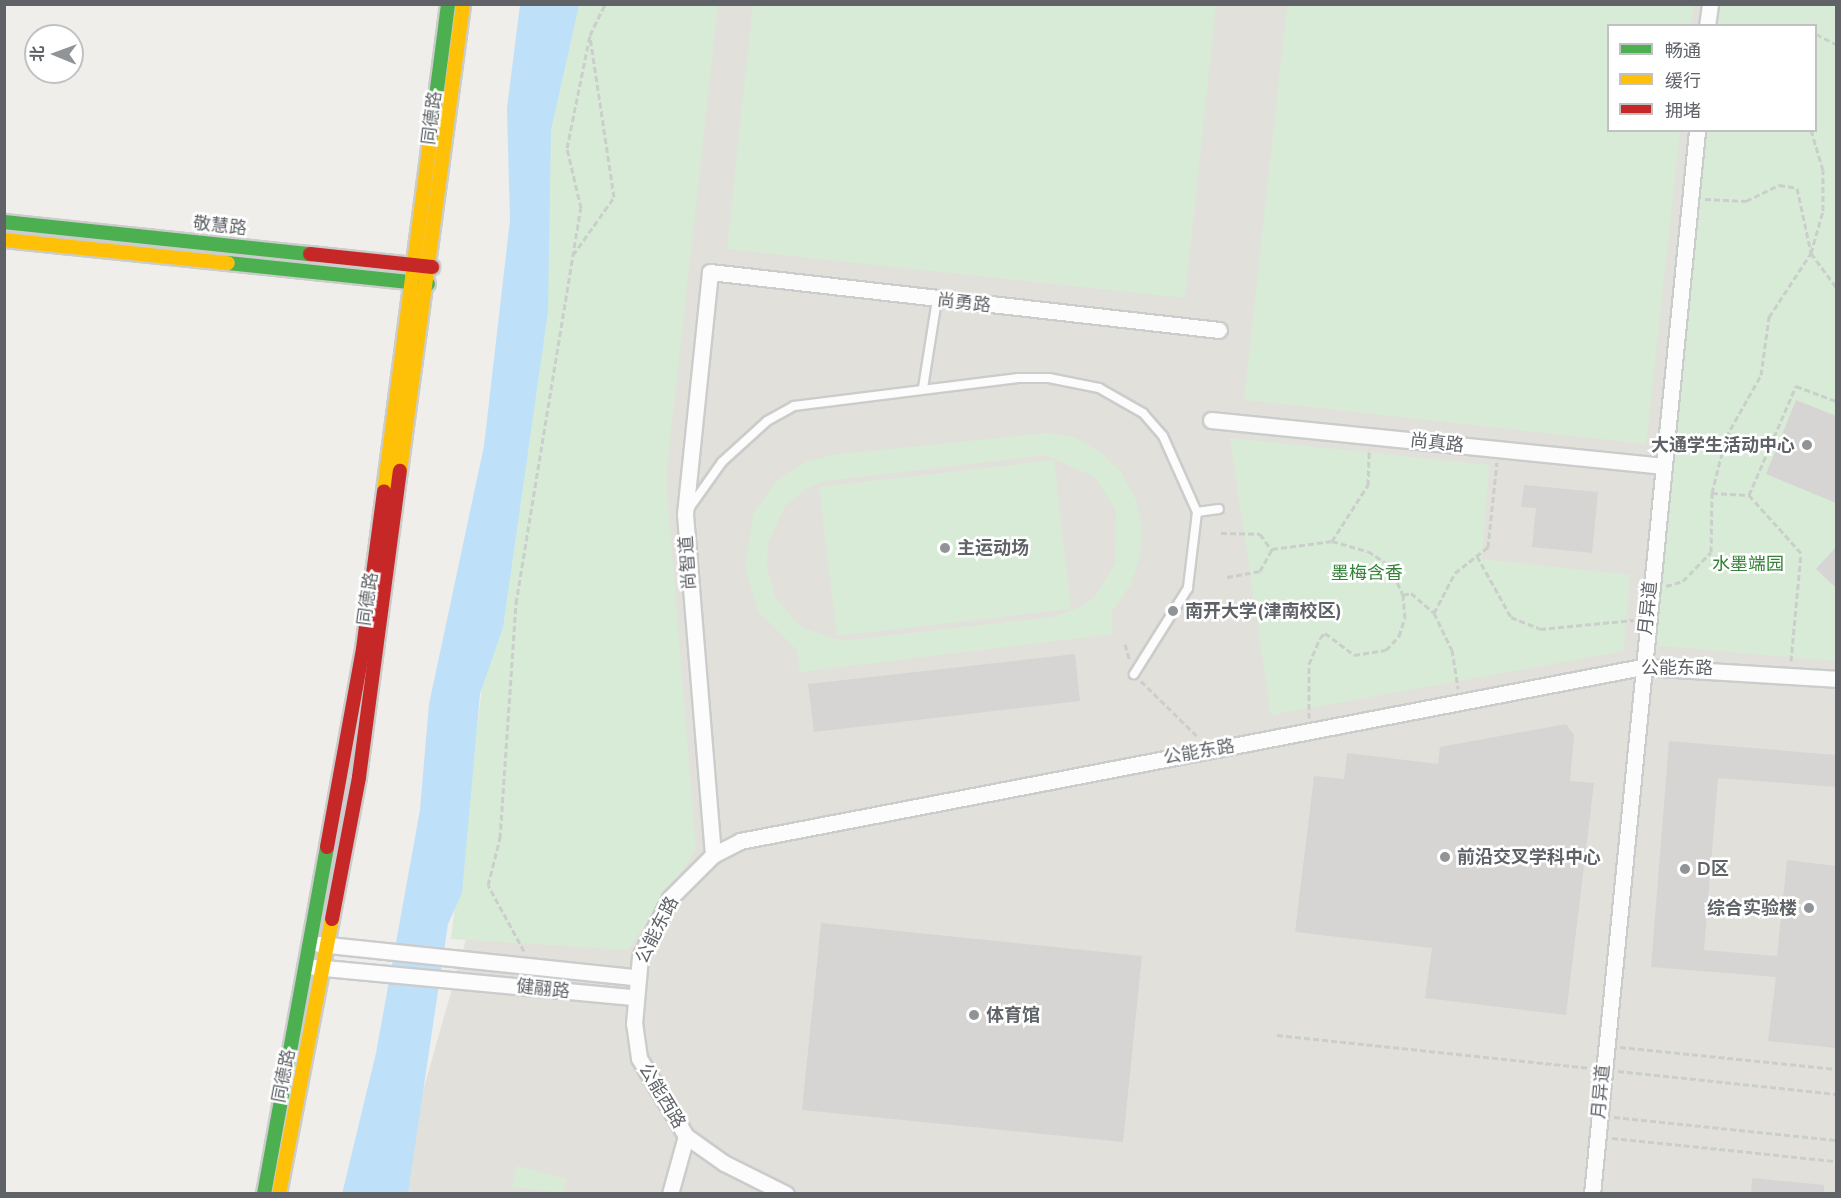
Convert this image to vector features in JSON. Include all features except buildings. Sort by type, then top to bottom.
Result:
[{"type":"main road","name":"同德路","points":[[264,1194],[321,944],[363,649],[422,283],[418,265],[448,4]]},
{"type":"main road","name":"同德路","points":[[422,283],[432,267],[463,4]]},
{"type":"main road","name":"敬慧路","points":[[4,222],[432,267]]},
{"type":"main road","name":"敬慧路","points":[[4,240],[422,283]]},
{"type":"main road","name":"同德路","points":[[279,1194],[316,967]]},
{"type":"street","points":[[1707,24],[1710,4]]},
{"type":"street","name":"月异道","points":[[1592,1194],[1646,619],[1697,132]]},
{"type":"street","name":"尚勇路","points":[[710,272],[937,300],[1219,330]]},
{"type":"street","name":"尚智道","points":[[710,272],[685,514],[713,855]]},
{"type":"street","name":"尚真路","points":[[1211,420],[1662,466]]},
{"type":"street","name":"公能东路","points":[[635,977],[670,897],[713,855],[767,832],[1642,667],[1790,675],[1836,680]]},
{"type":"street","name":"健翮路","points":[[321,944],[635,977]]},
{"type":"street","name":"健翮路","points":[[316,967],[633,997]]},
{"type":"street","name":"公能西路","points":[[635,977],[633,997],[639,1058],[686,1136],[724,1163],[786,1194]]},
{"type":"street","points":[[670,1194],[686,1136]]},
{"type":"lane","points":[[923,388],[937,300]]},
{"type":"lane","points":[[685,514],[722,462],[767,421],[794,406],[923,388],[1049,378],[1099,388],[1143,413],[1163,436],[1197,512],[1188,588],[1134,674]]},
{"type":"lane","points":[[1197,512],[1219,509]]},
{"type":"path","points":[[534,967],[488,885],[500,838],[516,603],[581,207],[567,148],[590,34],[605,4]]},
{"type":"path","points":[[571,258],[614,197],[590,34]]},
{"type":"path","points":[[1817,35],[1836,45]]},
{"type":"path","points":[[1649,590],[1683,581],[1711,552],[1712,493],[1726,437],[1761,375],[1769,317],[1811,253],[1823,191],[1811,132]]},
{"type":"path","points":[[1690,198],[1746,201],[1779,185],[1797,188],[1811,253],[1836,286]]},
{"type":"path","points":[[1749,495],[1796,387],[1836,401]]},
{"type":"path","points":[[1332,541],[1368,485],[1370,436]]},
{"type":"path","points":[[1434,613],[1455,573],[1488,547],[1498,449]]},
{"type":"path","points":[[1712,493],[1749,495],[1801,554],[1790,675]]},
{"type":"path","points":[[1221,533],[1260,534],[1272,549]]},
{"type":"path","points":[[1272,549],[1332,541],[1368,551],[1390,566],[1402,595],[1405,618],[1399,636],[1386,650],[1354,655],[1325,633],[1320,638],[1305,699],[1311,728]]},
{"type":"path","points":[[1227,577],[1260,570],[1272,549]]},
{"type":"path","points":[[1477,556],[1511,617],[1540,629],[1646,619]]},
{"type":"path","points":[[1402,595],[1411,593],[1434,613],[1452,650],[1459,701]]},
{"type":"path","points":[[1134,674],[1211,750]]},
{"type":"path","points":[[1277,1035],[1836,1094]]},
{"type":"path","points":[[1606,1045],[1836,1069]]},
{"type":"path","points":[[1599,1115],[1836,1140]]},
{"type":"path","points":[[1597,1136],[1836,1161]]},
{"type":"shaded area","name":"南开大学(津南校区)","points":[[585,5],[1836,5],[1836,1193],[394,1194],[466,939]]},
{"type":"green space","points":[[566,5],[718,5],[666,477],[696,850],[628,950],[451,939]]},
{"type":"green space","points":[[753,5],[1216,5],[1185,298],[727,249]]},
{"type":"green space","points":[[1287,5],[1694,5],[1691,24],[1607,24],[1607,132],[1680,132],[1646,444],[1244,400]]},
{"type":"green space","name":"水墨端园","points":[[1719,5],[1836,5],[1836,661],[1651,645],[1706,132],[1817,132],[1817,24],[1717,24]]},
{"type":"green space","points":[[1047,433],[1074,437],[1099,451],[1121,472],[1136,500],[1142,527],[1140,556],[1131,584],[1111,613],[1113,634],[800,672],[797,650],[758,611],[745,567],[753,514],[777,480],[808,461],[832,455]],"holes":[[[1045,455],[1095,477],[1116,510],[1115,564],[1095,597],[1081,607],[1052,617],[841,641],[801,627],[776,599],[767,568],[768,543],[785,506],[807,488],[826,481]]]},
{"type":"green space","name":"墨梅含香","points":[[1230,438],[1489,465],[1482,559],[1630,575],[1624,651],[1271,715]]},
{"type":"green space","name":"主运动场","points":[[1054,460],[1071,609],[837,636],[819,487]]},
{"type":"green space","points":[[517,1166],[567,1179],[563,1193],[512,1187]]},
{"type":"water","points":[[520,5],[579,5],[551,130],[548,312],[503,627],[480,694],[462,893],[448,924],[408,1193],[342,1194],[376,1053],[420,810],[429,704],[484,446],[510,220],[507,108]]},
{"type":"traffic: fast","points":[[430,143],[448,4]]},
{"type":"traffic: fast","points":[[4,222],[310,254]]},
{"type":"traffic: fast","points":[[228,263],[428,284]]},
{"type":"traffic: fast","points":[[264,1194],[327,847]]},
{"type":"traffic: slow","points":[[400,471],[463,4]]},
{"type":"traffic: slow","points":[[384,491],[430,143]]},
{"type":"traffic: slow","points":[[4,240],[228,263]]},
{"type":"traffic: slow","points":[[279,1194],[332,919]]},
{"type":"traffic: jam","points":[[310,254],[432,267]]},
{"type":"traffic: jam","points":[[332,919],[359,777],[400,471]]},
{"type":"traffic: jam","points":[[327,847],[363,649],[384,491]]},
{"type":"place","name":"大通学生活动中心","points":[[1807,445]]},
{"type":"place","name":"主运动场","points":[[945,548]]},
{"type":"place","name":"南开大学(津南校区)","points":[[1173,611]]},
{"type":"place","name":"前沿交叉学科中心","points":[[1445,857]]},
{"type":"place","name":"D区","points":[[1685,869]]},
{"type":"place","name":"综合实验楼","points":[[1809,908]]},
{"type":"place","name":"体育馆","points":[[974,1015]]}]
